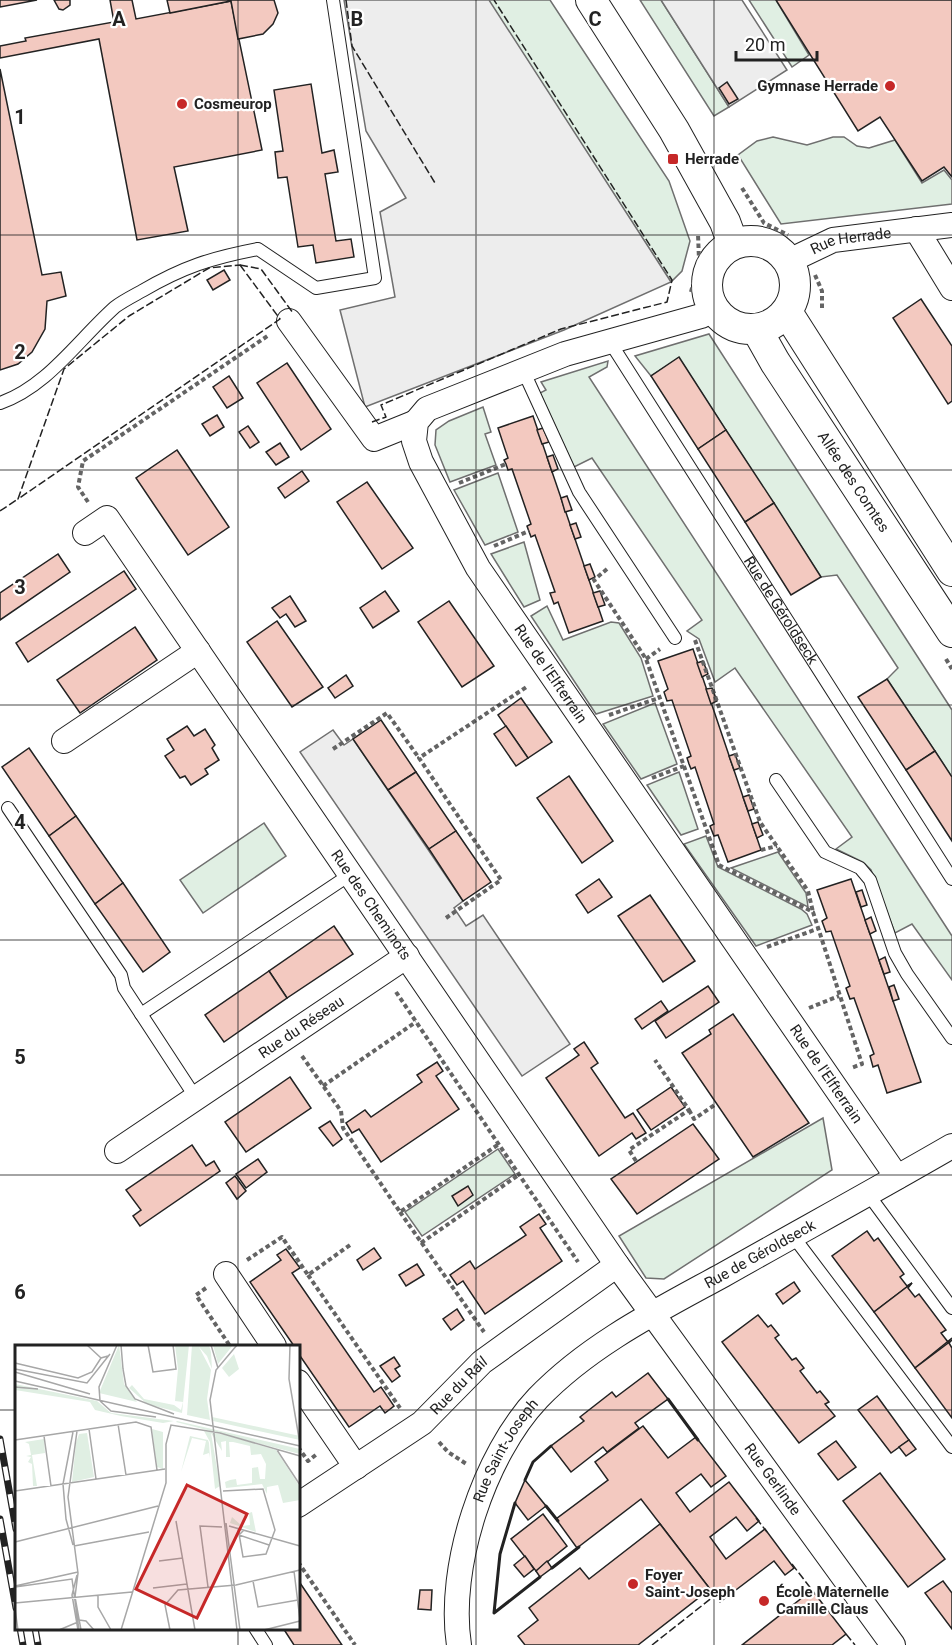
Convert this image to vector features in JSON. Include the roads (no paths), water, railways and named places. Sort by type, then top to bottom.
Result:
[{"type":"street","points":[[591,0],[674,130],[725,222],[733,244]]},
{"type":"street","name":"Rue Herrade","points":[[789,261],[833,240],[952,225]]},
{"type":"street","points":[[916,229],[952,288]]},
{"type":"street","points":[[749,240],[764,242],[781,251],[789,261],[796,280],[794,298],[788,312],[774,322],[757,330],[741,329],[727,323],[713,310],[706,289],[713,261],[733,244],[749,240]]},
{"type":"street","points":[[289,321],[374,439],[416,422],[427,409],[523,370],[701,316],[713,310]]},
{"type":"street","points":[[788,312],[952,571]]},
{"type":"street","name":"Allée des Comtes","points":[[757,330],[781,372],[952,632]]},
{"type":"street","name":"Rue de l'Elfterrain","points":[[416,422],[414,441],[436,492],[471,556],[897,1177]]},
{"type":"street","name":"Rue des Cheminots","points":[[93,527],[107,518],[651,1314]]},
{"type":"street","points":[[64,741],[198,651]]},
{"type":"street","name":"Rue du Réseau","points":[[117,1152],[407,956]]},
{"type":"street","name":"Rue de Géroldseck","points":[[651,1314],[952,1146]]},
{"type":"street","name":"Rue du Rail","points":[[300,1503],[414,1428],[482,1362],[617,1265]]},
{"type":"street","points":[[226,1274],[273,1345]]},
{"type":"street","name":"Rue Saint-Joseph","points":[[459,1645],[454,1616],[466,1537],[498,1451],[538,1398],[582,1359],[651,1314]]},
{"type":"street","name":"Rue Gerlinde","points":[[651,1314],[893,1645]]},
{"type":"street","points":[[300,1385],[356,1467]]},
{"type":"lane","points":[[0,403],[18,397],[34,386],[117,305],[175,272],[208,259],[258,249],[316,288],[375,278],[333,0]]},
{"type":"lane","name":"Rue de Géroldseck","points":[[610,342],[952,879]]},
{"type":"lane","points":[[523,370],[579,492],[675,638]]},
{"type":"lane","points":[[776,780],[825,852],[860,868],[870,880],[895,952],[907,974],[952,1038]]},
{"type":"lane","points":[[8,808],[121,975],[124,988],[196,1098]]},
{"type":"lane","points":[[141,1014],[351,874]]},
{"type":"lane","points":[[868,1194],[952,1308]]},
{"type":"lane","points":[[793,1236],[952,1447]]},
{"type":"lane","points":[[256,1630],[266,1645]]},
{"type":"railway","points":[[0,1439],[15,1523]]},
{"type":"railway","points":[[0,1519],[15,1602]]},
{"type":"railway","points":[[20,1630],[23,1645]]},
{"type":"railway","points":[[35,1630],[38,1645]]},
{"type":"place","name":"Gymnase Herrade","points":[[890,86]]},
{"type":"place","name":"Cosmeurop","points":[[182,104]]},
{"type":"place","name":"Herrade","points":[[673,159]]},
{"type":"place","name":"Foyer Saint-Joseph","points":[[633,1584]]},
{"type":"place","name":"École Maternelle Camille Claus","points":[[764,1601]]}]
